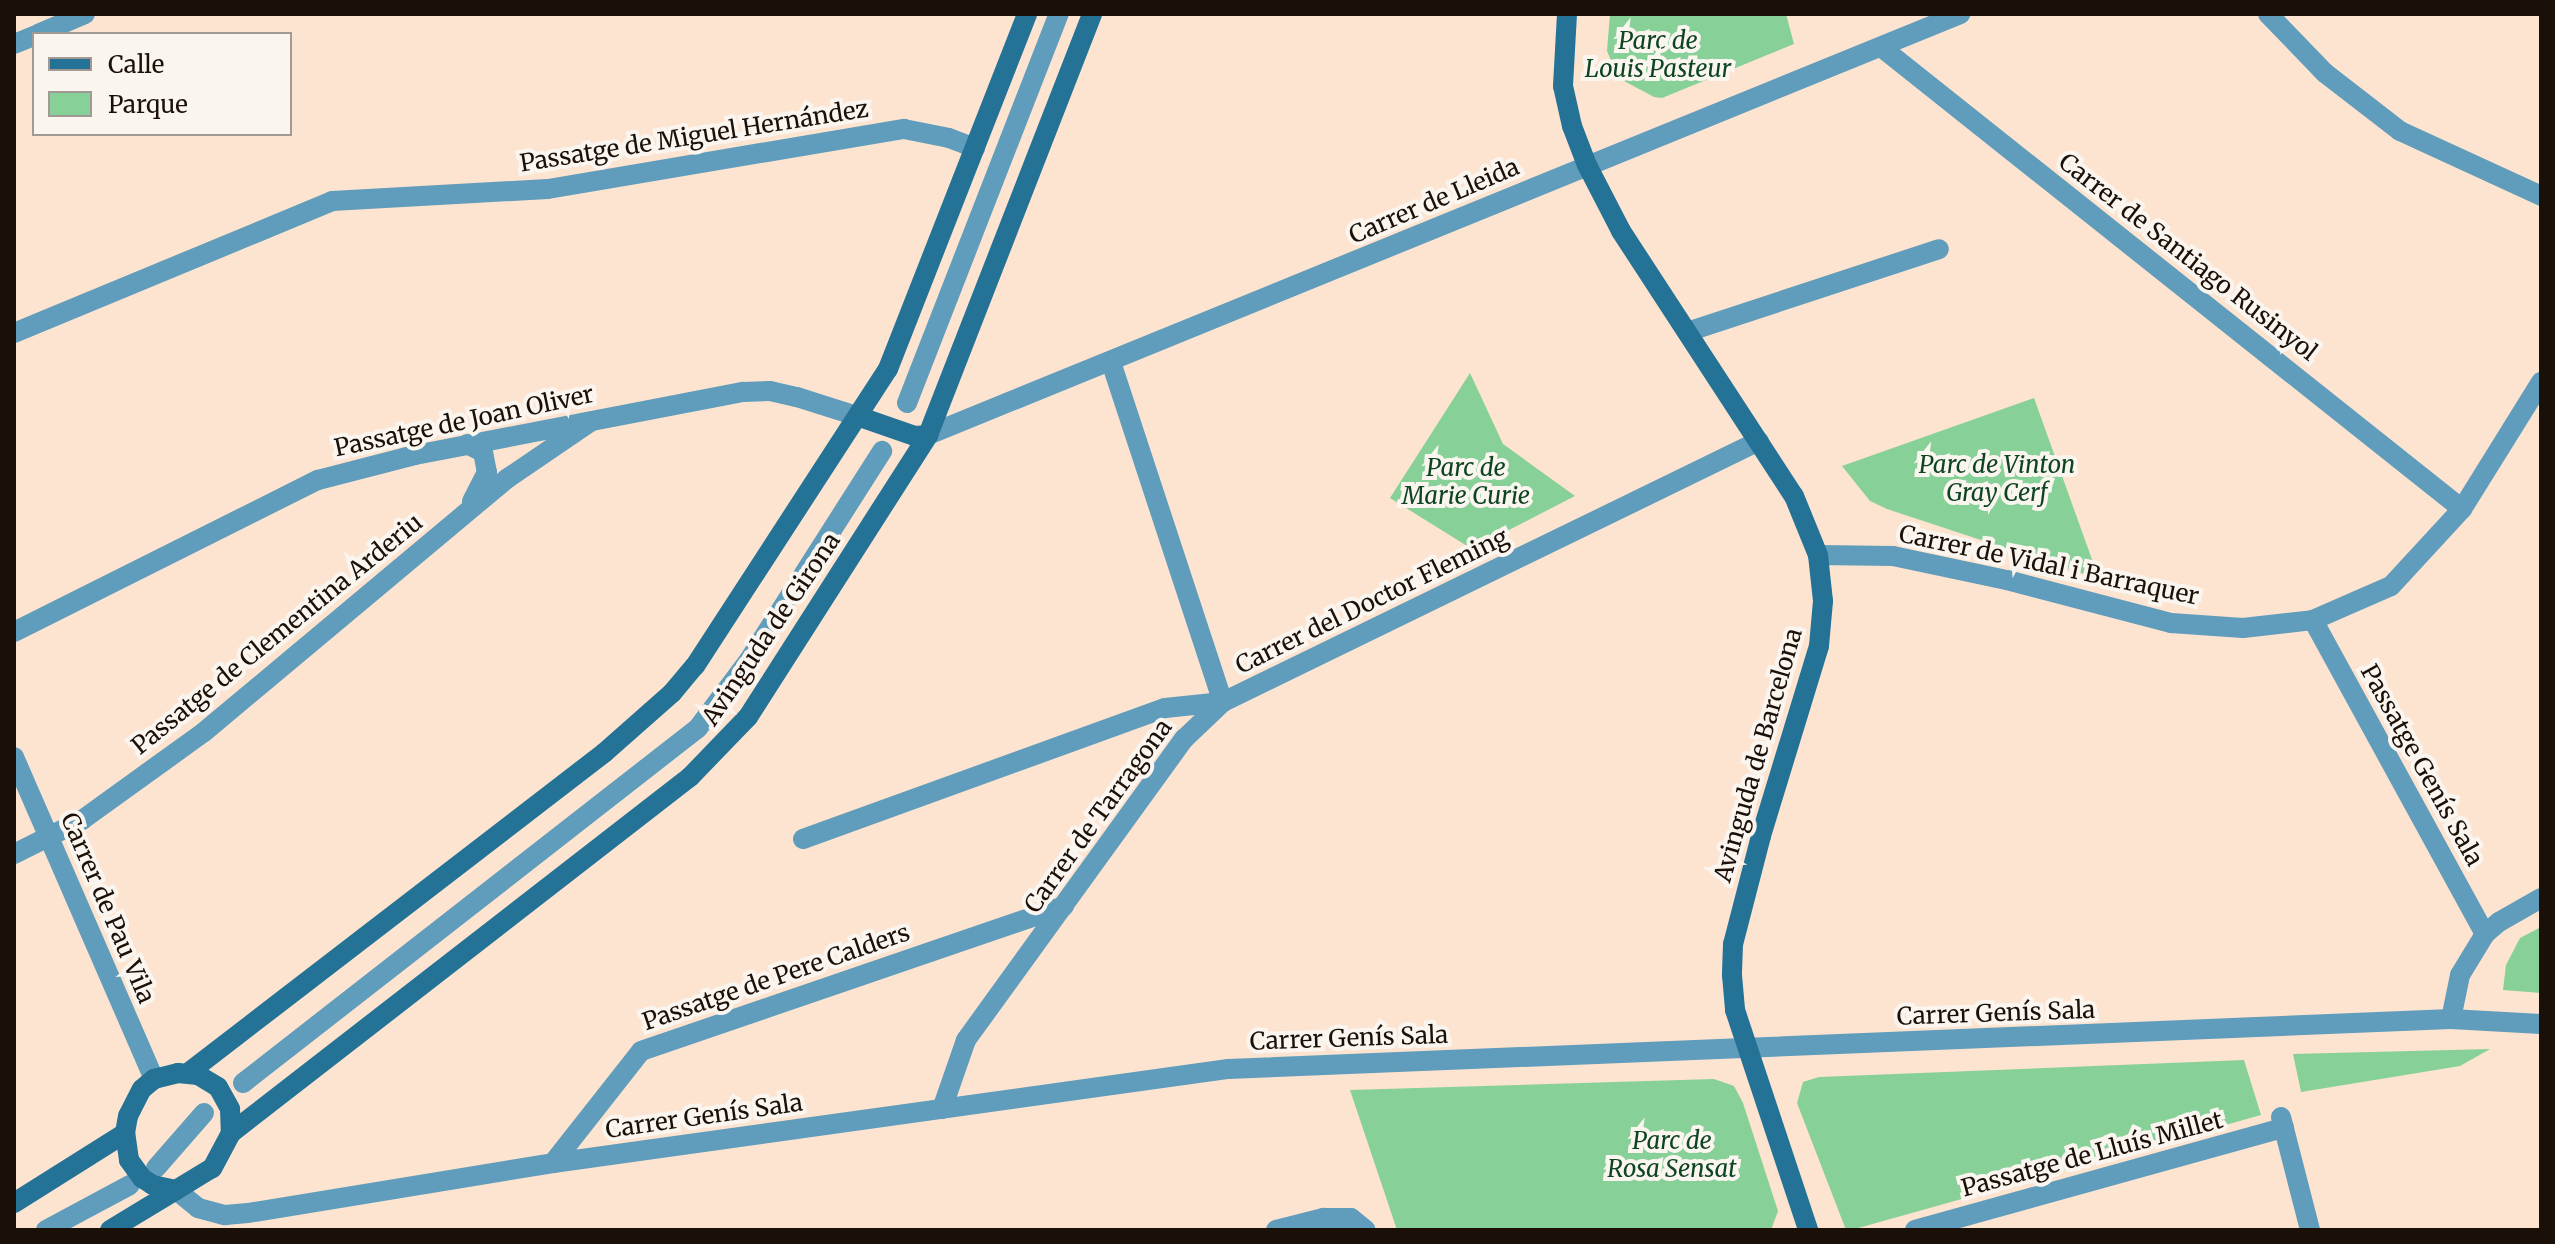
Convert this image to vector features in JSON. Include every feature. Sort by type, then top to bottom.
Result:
[{"type":"main road","name":"Avinguda de Girona","points":[[188,1073],[604,753],[672,693],[715,638],[860,417],[888,369],[1027,14]]},
{"type":"main road","name":"Avinguda de Girona","points":[[231,1133],[690,777],[748,717],[928,435],[1092,14]]},
{"type":"main road","name":"Avinguda de Barcelona","points":[[1567,14],[1563,86],[1572,126],[1587,165],[1621,231],[1794,496],[1818,555],[1823,601],[1819,646],[1733,944],[1735,1010],[1808,1230]]},
{"type":"main road","points":[[860,417],[915,436],[928,435]]},
{"type":"main road","points":[[110,1230],[176,1190],[212,1168],[231,1133],[230,1109],[225,1097],[206,1078],[188,1073],[170,1073],[154,1079],[134,1101],[125,1133],[129,1160],[142,1178],[153,1185],[176,1190]]},
{"type":"main road","points":[[14,1203],[125,1133]]},
{"type":"street","points":[[43,32],[85,14]]},
{"type":"street","points":[[907,403],[1059,14]]},
{"type":"street","name":"Carrer de Lleida","points":[[928,435],[1960,14]]},
{"type":"street","points":[[2268,14],[2325,73],[2400,131],[2541,196]]},
{"type":"street","name":"Carrer de Santiago Rusinyol","points":[[1881,47],[2462,509]]},
{"type":"street","name":"Passatge de Miguel Hernández","points":[[14,333],[332,201],[548,189],[904,129],[949,138],[975,148]]},
{"type":"street","points":[[1687,332],[1939,249]]},
{"type":"street","points":[[803,839],[1165,708],[1223,702],[1111,362]]},
{"type":"street","name":"Carrer de Vidal i Barraquer","points":[[1818,555],[1893,556],[2007,580],[2171,623],[2243,628],[2313,620],[2391,586],[2462,509],[2541,382]]},
{"type":"street","name":"Passatge de Joan Oliver","points":[[14,632],[318,480],[467,444],[713,397],[770,391],[825,403],[860,417]]},
{"type":"street","name":"Passatge de Clementina Arderiu","points":[[14,854],[82,820],[204,732],[508,478],[593,419]]},
{"type":"street","name":"Carrer del Doctor Fleming","points":[[1223,702],[1759,441]]},
{"type":"street","name":"Passatge de Clementina Arderiu","points":[[456,522],[479,492],[487,472],[483,452],[467,444]]},
{"type":"street","points":[[243,1083],[698,728],[749,660],[882,451]]},
{"type":"street","name":"Passatge Genís Sala","points":[[2313,620],[2485,934]]},
{"type":"street","name":"Carrer de Tarragona","points":[[942,1109],[966,1040],[1184,739],[1223,702]]},
{"type":"street","name":"Carrer de Pau Vila","points":[[14,757],[154,1079]]},
{"type":"street","points":[[2451,1019],[2460,975],[2485,934],[2499,922],[2541,898]]},
{"type":"street","name":"Passatge de Pere Calders","points":[[553,1163],[641,1051],[1064,906]]},
{"type":"street","name":"Carrer Genís Sala","points":[[176,1190],[198,1208],[225,1215],[553,1163],[1228,1069],[2451,1019],[2541,1024]]},
{"type":"street","points":[[156,1168],[204,1113]]},
{"type":"street","name":"Passatge de Lluís Millet","points":[[1915,1230],[2282,1123],[2310,1230]]},
{"type":"street","points":[[46,1230],[130,1185]]},
{"type":"street","points":[[1276,1230],[1323,1218],[1351,1218],[1366,1230]]},
{"type":"green space","name":"Parc de Louis Pasteur","points":[[1610,14],[1786,14],[1794,44],[1662,98],[1654,97],[1624,81],[1616,72],[1607,51]]},
{"type":"green space","name":"Parc de Marie Curie","points":[[1470,373],[1503,444],[1575,496],[1472,549],[1390,498]]},
{"type":"green space","name":"Parc de Vinton Gray Cerf","points":[[2034,398],[2099,579],[1887,509],[1870,501],[1842,466]]},
{"type":"green space","points":[[2541,927],[2541,993],[2503,990],[2506,965],[2520,938]]},
{"type":"green space","points":[[2490,1049],[2460,1066],[2301,1092],[2293,1054]]},
{"type":"green space","points":[[2244,1060],[2261,1115],[1851,1230],[1846,1230],[1797,1103],[1803,1082],[1819,1077]]},
{"type":"green space","name":"Parc de Rosa Sensat","points":[[1714,1079],[1734,1086],[1743,1103],[1778,1211],[1771,1230],[1397,1230],[1350,1090]]}]
